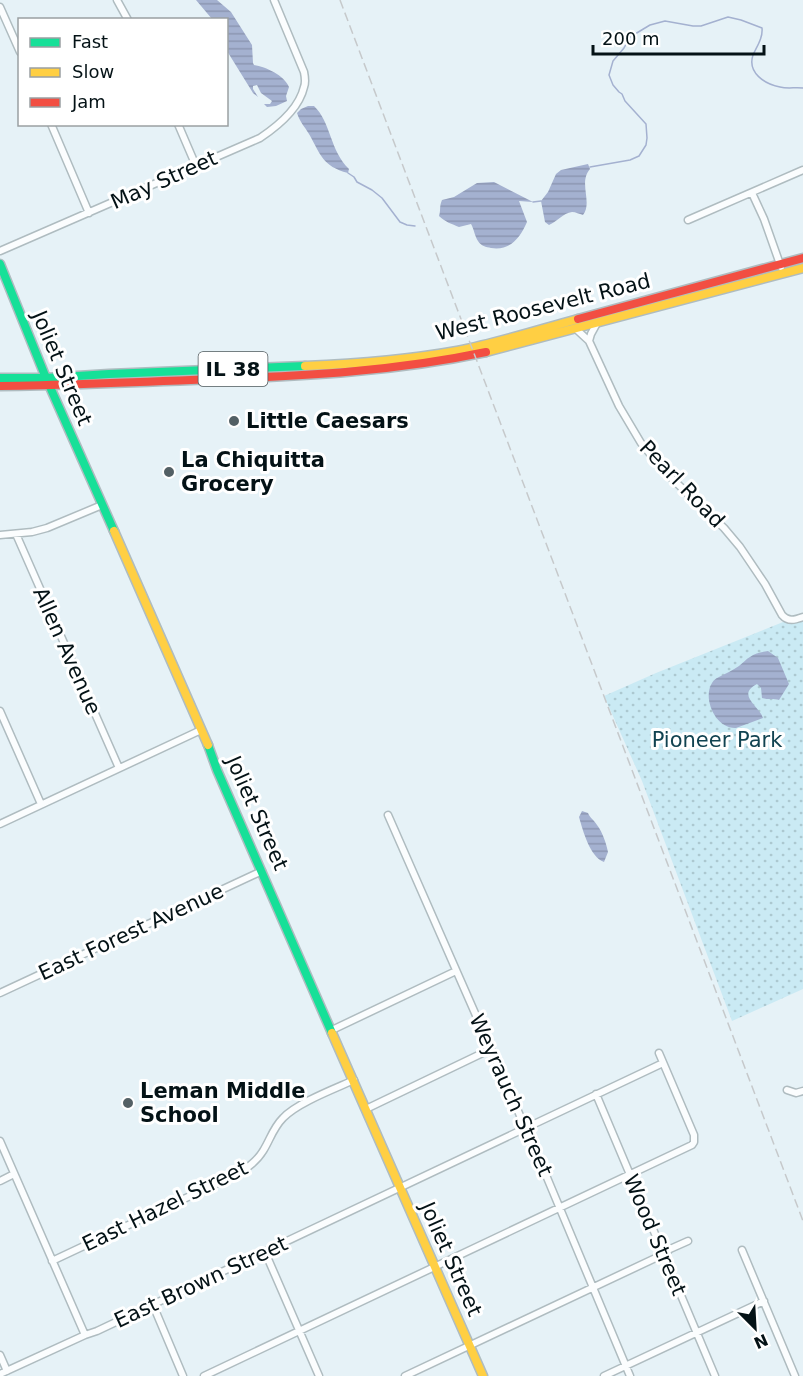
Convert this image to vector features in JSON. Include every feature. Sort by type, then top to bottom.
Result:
[{"type":"main road","name":"West Roosevelt Road","points":[[0,386],[86,375],[348,364],[472,348],[803,258]]},
{"type":"main road","name":"Joliet Street","points":[[0,264],[47,381],[483,1376]]},
{"type":"main road","name":"West Roosevelt Road","points":[[0,378],[47,381],[293,376],[370,371],[466,357],[803,268]]},
{"type":"street","points":[[117,0],[127,18]]},
{"type":"street","name":"May Street","points":[[0,251],[260,138],[285,119],[303,91],[304,69],[274,0]]},
{"type":"street","points":[[0,7],[18,48]]},
{"type":"street","points":[[52,126],[89,213]]},
{"type":"street","points":[[179,126],[196,166]]},
{"type":"street","points":[[688,220],[803,170]]},
{"type":"street","points":[[752,193],[783,273]]},
{"type":"street","points":[[589,341],[597,323]]},
{"type":"street","name":"Pearl Road","points":[[576,329],[589,341],[619,406],[638,439],[665,472],[724,528],[740,547],[765,584],[782,615],[786,619],[795,620],[803,617]]},
{"type":"street","points":[[0,535],[47,528],[102,505]]},
{"type":"street","name":"Allen Avenue","points":[[16,534],[119,768]]},
{"type":"street","points":[[0,711],[41,804]]},
{"type":"street","points":[[0,824],[201,730]]},
{"type":"street","name":"Weyrauch Street","points":[[388,815],[543,1168],[630,1376]]},
{"type":"street","name":"East Forest Avenue","points":[[0,993],[262,871]]},
{"type":"street","points":[[332,1030],[456,971]]},
{"type":"street","points":[[366,1109],[491,1049]]},
{"type":"street","points":[[204,1376],[689,1147],[695,1137],[659,1053]]},
{"type":"street","name":"East Brown Street","points":[[3,1373],[153,1305],[663,1063]]},
{"type":"street","name":"East Hazel Street","points":[[52,1261],[239,1173],[257,1159],[273,1131],[286,1115],[354,1080]]},
{"type":"street","points":[[787,1090],[796,1093],[803,1090]]},
{"type":"street","name":"Wood Street","points":[[596,1094],[715,1376]]},
{"type":"street","points":[[0,1141],[85,1335]]},
{"type":"street","points":[[0,1181],[14,1174]]},
{"type":"street","points":[[405,1376],[688,1241]]},
{"type":"street","points":[[742,1250],[795,1376]]},
{"type":"street","points":[[265,1252],[319,1376]]},
{"type":"street","points":[[604,1376],[764,1301]]},
{"type":"street","points":[[153,1305],[183,1376]]},
{"type":"street","points":[[0,1356],[3,1373]]},
{"type":"green space","name":"Pioneer Park","points":[[803,614],[803,989],[732,1021],[642,781],[604,696]]},
{"type":"shaded area","points":[[196,0],[217,0],[231,12],[252,45],[254,65],[274,72],[287,83],[289,87],[287,101],[267,107],[264,104],[270,104],[272,101],[261,93],[257,85],[253,86],[253,89],[258,97],[253,93],[228,53],[228,18],[211,18]]},
{"type":"shaded area","points":[[308,106],[314,106],[320,113],[338,154],[349,169],[348,173],[327,163],[320,154],[297,113]]},
{"type":"shaded area","points":[[588,164],[590,169],[585,180],[587,204],[583,215],[569,213],[549,225],[545,222],[541,201],[556,174],[561,170]]},
{"type":"shaded area","points":[[494,182],[533,202],[519,201],[527,222],[514,242],[498,248],[481,244],[471,224],[459,227],[439,216],[442,200],[454,197],[477,183]]},
{"type":"shaded area","points":[[768,651],[778,658],[789,684],[779,700],[762,698],[761,688],[757,684],[751,688],[749,696],[763,718],[736,728],[722,724],[710,705],[709,690],[712,683],[752,656]]},
{"type":"shaded area","points":[[582,811],[588,813],[603,835],[608,852],[604,862],[595,855],[588,843],[579,817]]},
{"type":"waterway","points":[[590,167],[630,160],[639,156],[646,145],[646,124],[625,101],[613,85],[609,75],[613,61],[630,37],[650,25],[665,21],[701,26],[728,17],[762,28],[761,39],[752,61],[755,72],[774,86],[803,88]]},
{"type":"waterway","points":[[348,173],[357,182],[382,198],[400,222],[415,226]]},
{"type":"waterway","points":[[533,202],[541,201]]},
{"type":"railway","points":[[340,0],[803,1221]]},
{"type":"traffic: fast","points":[[0,264],[46,378],[114,531]]},
{"type":"traffic: fast","points":[[0,378],[46,378],[305,366]]},
{"type":"traffic: fast","points":[[208,745],[332,1033]]},
{"type":"traffic: slow","points":[[486,352],[803,268]]},
{"type":"traffic: slow","points":[[305,366],[381,361],[457,351],[578,319]]},
{"type":"traffic: slow","points":[[114,531],[208,745]]},
{"type":"traffic: slow","points":[[332,1033],[483,1376]]},
{"type":"traffic: jam","points":[[578,319],[803,258]]},
{"type":"traffic: jam","points":[[0,386],[317,374],[418,364],[486,352]]},
{"type":"place","name":"Little Caesars","points":[[234,421]]},
{"type":"place","name":"La Chiquitta Grocery","points":[[169,472]]},
{"type":"place","name":"Leman Middle School","points":[[128,1103]]}]
